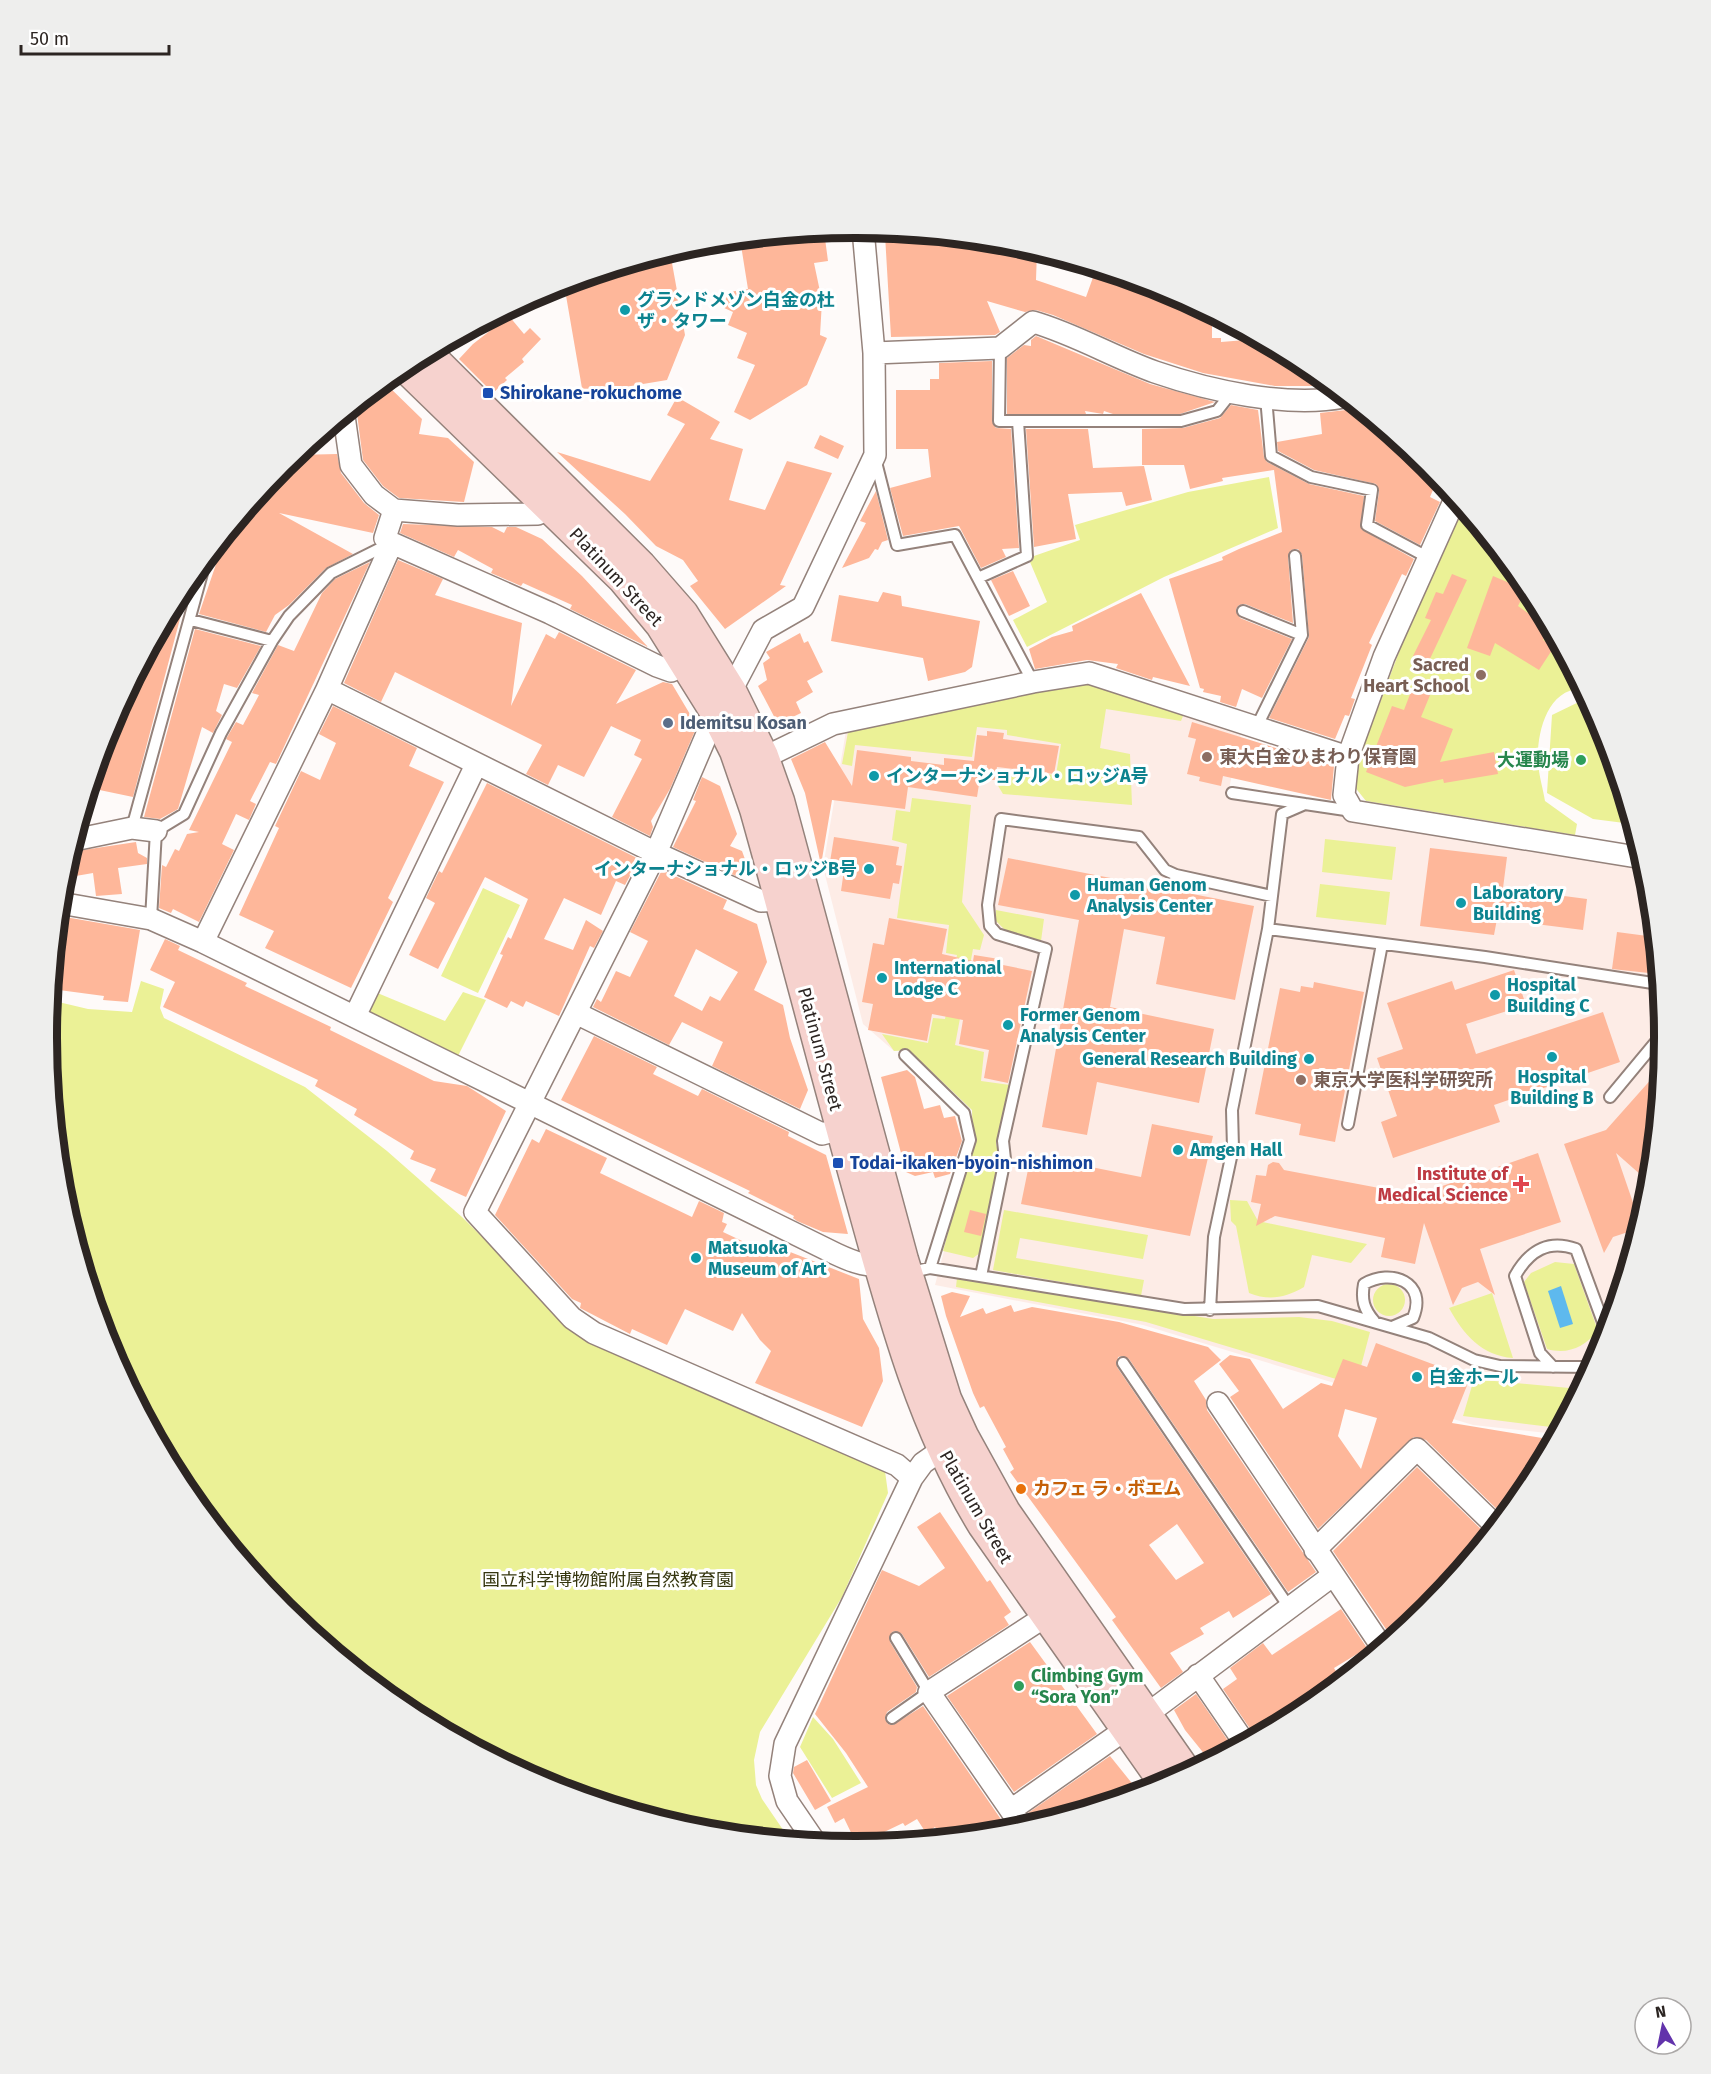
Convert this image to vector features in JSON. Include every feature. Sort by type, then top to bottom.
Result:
[{"type":"main road","name":"Platinum Street","points":[[433,359],[641,566],[682,614],[753,763],[806,896],[905,1267],[914,1382],[952,1442],[1005,1512],[1135,1721],[1161,1775]]},
{"type":"main road","name":"Platinum Street","points":[[412,373],[623,579],[661,625],[687,663],[724,702]]},
{"type":"main road","name":"Platinum Street","points":[[753,763],[781,900],[841,1129],[905,1267]]},
{"type":"main road","name":"Platinum Street","points":[[952,1442],[984,1525],[1046,1616],[1135,1721],[1180,1766]]},
{"type":"street","points":[[864,238],[874,353],[875,455],[802,608],[763,630],[724,702],[656,853],[475,1212],[572,1318],[594,1334],[897,1465],[912,1478]]},
{"type":"street","points":[[874,353],[1000,348],[1033,322],[1067,332],[1088,345],[1157,373],[1232,392],[1266,397],[1321,401],[1335,399]]},
{"type":"street","points":[[345,424],[351,465],[374,495],[394,510],[458,515],[538,514],[550,507]]},
{"type":"street","points":[[1452,506],[1384,657],[1348,757],[1344,795],[1353,812],[1633,856]]},
{"type":"street","points":[[394,510],[384,538],[392,543],[550,613],[657,666],[671,671],[687,663]]},
{"type":"street","points":[[203,942],[327,689],[392,543]]},
{"type":"street","points":[[753,763],[833,724],[1033,682],[1089,673],[1348,757]]},
{"type":"street","points":[[327,689],[656,853],[761,901],[781,900]]},
{"type":"street","points":[[355,1016],[476,765]]},
{"type":"street","points":[[82,838],[132,828],[156,831]]},
{"type":"street","points":[[68,904],[151,919],[355,1016],[855,1263],[905,1267]]},
{"type":"street","points":[[576,1013],[822,1134],[841,1129]]},
{"type":"street","points":[[1218,1403],[1378,1641]]},
{"type":"street","points":[[810,1834],[787,1801],[780,1776],[785,1744],[912,1478],[923,1463],[952,1442]]},
{"type":"street","points":[[1315,1550],[1417,1449],[1491,1521]]},
{"type":"street","points":[[1018,1818],[1135,1721],[1332,1576]]},
{"type":"street","points":[[1017,1819],[929,1692],[1046,1616]]},
{"type":"street","points":[[1198,1675],[1240,1737]]},
{"type":"lane","points":[[1000,348],[999,421],[1182,421],[1217,411],[1232,392]]},
{"type":"lane","points":[[1266,397],[1271,456],[1311,477],[1372,490],[1367,525],[1429,558]]},
{"type":"lane","points":[[978,578],[1027,556],[1018,421]]},
{"type":"lane","points":[[875,455],[897,544],[955,535],[1033,682]]},
{"type":"lane","points":[[151,919],[156,831],[184,814],[221,733],[272,641],[289,616],[331,573],[392,543]]},
{"type":"lane","points":[[1256,729],[1302,635],[1295,556]]},
{"type":"lane","points":[[132,828],[201,581]]},
{"type":"lane","points":[[1243,611],[1302,635]]},
{"type":"lane","points":[[191,620],[272,641]]},
{"type":"lane","points":[[1232,793],[1353,812]]},
{"type":"lane","points":[[1210,1310],[1214,1237],[1233,1148],[1232,1110],[1268,929],[1282,814],[1305,804]]},
{"type":"lane","points":[[981,1276],[1005,1159],[1004,1141],[1046,949],[997,933],[990,926],[988,905],[1001,819],[1138,837],[1165,870],[1176,875],[1272,896]]},
{"type":"lane","points":[[1268,929],[1652,983]]},
{"type":"lane","points":[[1348,1124],[1382,944]]},
{"type":"lane","points":[[1610,1097],[1654,1044]]},
{"type":"lane","points":[[905,1055],[964,1113],[969,1140],[905,1267],[981,1276],[1184,1309],[1318,1306],[1429,1338],[1474,1360],[1500,1366],[1582,1367]]},
{"type":"lane","points":[[1553,1367],[1540,1353],[1515,1276],[1524,1259],[1536,1251],[1565,1245],[1576,1249],[1602,1320]]},
{"type":"lane","points":[[1374,1321],[1365,1311],[1361,1298],[1364,1284],[1372,1279],[1402,1281],[1413,1287],[1418,1308],[1413,1318],[1392,1327]]},
{"type":"lane","points":[[1123,1363],[1288,1607]]},
{"type":"lane","points":[[892,1718],[929,1692],[896,1638]]},
{"type":"shaded area","name":"東京大学医科学研究所","points":[[1069,680],[1242,729],[1227,798],[1348,816],[1636,866],[1647,933],[1652,985],[1654,1037],[1647,1141],[1639,1193],[1612,1294],[1572,1390],[1549,1433],[1473,1425],[1143,1325],[935,1285],[973,1142],[972,1110],[909,1050],[894,1051],[863,1024],[823,867],[846,731]]},
{"type":"green space","points":[[1269,477],[1278,528],[1164,577],[1027,647],[1013,620],[1047,602],[1030,562],[1034,556],[1080,540],[1075,525],[1188,492]]},
{"type":"green space","name":"Sacred Heart School","points":[[1458,513],[1519,593],[1547,638],[1575,690],[1561,696],[1547,714],[1540,737],[1538,759],[1545,801],[1577,824],[1575,835],[1366,801],[1354,786],[1359,758],[1410,623]]},
{"type":"green space","points":[[1095,680],[1185,711],[1181,721],[1106,709],[1100,748],[1130,754],[1132,805],[1003,794],[997,784],[999,769],[1056,775],[1061,744],[1007,735],[1007,730],[977,727],[972,757],[855,745],[852,766],[842,764],[848,732],[1070,682]]},
{"type":"green space","name":"大運動場","points":[[1580,701],[1612,780],[1625,823],[1593,819],[1547,793],[1552,715]]},
{"type":"green space","points":[[912,798],[971,805],[962,902],[984,935],[980,950],[973,949],[955,1045],[984,1052],[981,1081],[1010,1085],[996,1144],[1000,1158],[980,1253],[973,1258],[943,1251],[973,1142],[972,1110],[909,1050],[894,1051],[882,1034],[928,1043],[933,1018],[945,1019],[957,955],[946,953],[949,925],[897,918],[907,844],[892,840],[896,810],[910,812]]},
{"type":"green space","points":[[1325,839],[1396,847],[1392,880],[1322,872]]},
{"type":"green space","points":[[1320,884],[1390,892],[1386,925],[1316,917]]},
{"type":"green space","points":[[483,888],[520,905],[478,993],[441,976]]},
{"type":"green space","points":[[996,910],[1044,919],[1041,941],[1006,931],[996,921]]},
{"type":"green space","name":"国立科学博物館附属自然教育園","points":[[141,981],[164,989],[160,1008],[164,1018],[305,1087],[387,1151],[462,1217],[582,1336],[884,1464],[888,1493],[842,1597],[760,1732],[754,1760],[756,1785],[762,1799],[785,1832],[700,1820],[599,1793],[550,1775],[456,1729],[369,1670],[329,1637],[291,1602],[222,1523],[192,1481],[139,1390],[99,1294],[72,1193],[59,1089],[58,1002],[88,1009],[132,1012]]},
{"type":"green space","points":[[375,992],[445,1021],[463,992],[486,1000],[458,1056],[366,1012]]},
{"type":"green space","points":[[1230,1200],[1247,1201],[1258,1221],[1367,1244],[1351,1263],[1312,1255],[1304,1287],[1290,1294],[1270,1298],[1249,1293],[1236,1226],[1231,1221]]},
{"type":"green space","points":[[1004,1210],[1148,1235],[1143,1259],[1020,1238],[1016,1258],[1144,1280],[1141,1296],[993,1270]]},
{"type":"green space","points":[[1555,1262],[1574,1264],[1597,1331],[1575,1348],[1562,1351],[1547,1349],[1524,1282],[1531,1273]]},
{"type":"green space","points":[[957,1278],[1213,1319],[1299,1317],[1332,1321],[1370,1332],[1356,1385],[1146,1322],[956,1287]]},
{"type":"green space","points":[[1389,1284],[1401,1288],[1405,1300],[1401,1312],[1389,1316],[1377,1312],[1373,1300],[1377,1288]]},
{"type":"green space","points":[[1492,1293],[1513,1358],[1492,1353],[1475,1342],[1467,1335],[1449,1308]]},
{"type":"green space","points":[[1474,1379],[1573,1388],[1552,1427],[1463,1416]]},
{"type":"green space","points":[[813,1717],[833,1739],[861,1783],[832,1798],[800,1747]]},
{"type":"water","points":[[1561,1286],[1573,1324],[1560,1328],[1548,1291]]},
{"type":"building","points":[[825,239],[828,261],[814,263],[822,301],[820,335],[827,338],[807,385],[750,420],[734,412],[755,365],[737,358],[747,333],[728,325],[733,312],[722,307],[729,292],[748,289],[741,247]]},
{"type":"building","points":[[885,239],[960,245],[1037,260],[1036,280],[1086,297],[1094,276],[1161,299],[1212,323],[1212,338],[1221,338],[1221,342],[1245,340],[1317,386],[1275,386],[1203,373],[1144,354],[1053,315],[1036,310],[1025,312],[987,301],[1000,332],[995,335],[891,337]]},
{"type":"building","name":"グランドメゾン白金の杜 ザ・タワー","points":[[672,261],[685,335],[667,380],[583,394],[566,293],[599,281]]},
{"type":"building","points":[[510,317],[524,334],[530,328],[541,339],[522,359],[524,362],[505,378],[507,380],[493,393],[459,359],[473,344]]},
{"type":"building","points":[[1036,336],[1150,384],[1215,402],[1180,414],[1113,414],[1104,411],[1103,414],[1085,411],[1086,414],[1007,414],[1007,358],[1024,345],[1031,346],[1031,340]]},
{"type":"building","points":[[992,361],[992,421],[996,428],[1011,429],[1019,548],[1002,549],[1006,557],[981,568],[959,526],[903,536],[890,488],[931,477],[928,449],[896,449],[896,390],[930,390],[930,379],[939,379],[939,363]]},
{"type":"building","points":[[391,388],[422,419],[419,434],[448,438],[474,462],[464,502],[399,498],[383,486],[363,460],[357,414]]},
{"type":"building","points":[[677,397],[720,422],[710,439],[743,449],[729,500],[765,510],[787,461],[832,473],[780,585],[786,586],[725,629],[690,586],[698,581],[683,560],[656,546],[625,514],[557,452],[650,481],[685,424],[667,415]]},
{"type":"building","points":[[1231,405],[1258,410],[1264,457],[1267,462],[1309,484],[1364,496],[1361,529],[1414,559],[1406,576],[1402,574],[1369,643],[1372,645],[1351,698],[1355,699],[1349,716],[1345,715],[1335,739],[1269,718],[1309,637],[1302,555],[1298,549],[1291,550],[1288,556],[1293,623],[1245,604],[1239,605],[1236,609],[1240,618],[1292,639],[1262,698],[1242,689],[1236,707],[1220,702],[1221,696],[1203,692],[1204,689],[1200,688],[1169,579],[1223,560],[1222,557],[1282,532],[1274,470],[1222,478],[1223,481],[1190,489],[1184,465],[1142,465],[1142,429],[1183,428],[1220,418]]},
{"type":"building","points":[[1348,409],[1382,437],[1434,487],[1430,497],[1440,502],[1420,545],[1375,521],[1379,491],[1376,484],[1314,470],[1278,451],[1277,442],[1322,434],[1320,413]]},
{"type":"building","points":[[1026,429],[1088,429],[1093,468],[1144,466],[1152,500],[1126,506],[1122,492],[1068,494],[1076,539],[1034,547]]},
{"type":"building","points":[[820,435],[844,446],[838,459],[814,448]]},
{"type":"building","points":[[337,454],[341,473],[364,503],[379,515],[373,533],[279,513],[353,554],[326,568],[289,605],[275,615],[266,632],[199,614],[219,555],[255,511],[310,455]]},
{"type":"building","points":[[876,491],[888,540],[882,542],[878,550],[875,549],[869,558],[842,568],[866,523],[860,521]]},
{"type":"building","points":[[403,524],[492,527],[504,533],[507,527],[516,527],[542,539],[582,576],[648,647],[570,609],[572,605],[523,583],[521,586],[491,573],[493,569],[458,550],[454,557],[400,533]]},
{"type":"building","points":[[398,560],[443,579],[435,595],[522,623],[511,706],[546,634],[555,639],[559,632],[636,670],[616,704],[663,682],[672,684],[697,726],[670,789],[651,821],[653,827],[650,836],[612,817],[642,759],[634,755],[641,740],[611,726],[584,777],[558,765],[548,785],[526,774],[542,745],[395,672],[381,702],[344,683]]},
{"type":"building","points":[[370,562],[276,764],[270,762],[250,801],[256,804],[249,820],[236,814],[222,844],[234,850],[199,922],[173,909],[171,913],[159,908],[162,865],[166,867],[175,849],[179,851],[187,834],[199,832],[189,830],[232,742],[226,739],[236,722],[243,725],[259,695],[252,693],[278,645],[294,651],[322,593],[335,579]]},
{"type":"building","points":[[1013,571],[1030,606],[1009,616],[991,580]]},
{"type":"building","points":[[1452,574],[1467,580],[1428,663],[1413,656],[1431,620],[1425,618],[1436,592],[1443,594]]},
{"type":"building","points":[[1493,576],[1513,584],[1518,591],[1516,595],[1522,598],[1518,606],[1534,618],[1546,636],[1543,640],[1553,649],[1539,670],[1495,643],[1490,656],[1467,648]]},
{"type":"building","points":[[883,592],[901,596],[902,606],[980,621],[972,667],[965,672],[928,681],[923,658],[831,641],[839,595],[878,602]]},
{"type":"building","points":[[1141,593],[1190,686],[1153,677],[1152,680],[1116,668],[1118,664],[1087,660],[1035,669],[1029,649],[1052,637],[1073,631],[1072,626]]},
{"type":"building","points":[[183,608],[133,797],[96,789],[139,684]]},
{"type":"building","points":[[195,629],[261,646],[237,688],[224,684],[216,711],[222,715],[213,733],[202,727],[178,809],[160,819],[144,817]]},
{"type":"building","points":[[800,633],[804,643],[808,641],[823,672],[807,681],[813,692],[796,702],[801,713],[778,724],[758,686],[767,680],[763,663],[770,658],[766,652]]},
{"type":"building","points":[[1417,676],[1435,683],[1421,717],[1453,729],[1440,762],[1494,752],[1498,774],[1444,783],[1443,779],[1405,787],[1366,772],[1392,706],[1404,710]]},
{"type":"building","points":[[333,706],[417,748],[409,766],[444,782],[388,898],[393,902],[351,988],[265,948],[274,931],[239,915],[279,828],[275,826],[301,771],[320,780],[336,743],[319,734]]},
{"type":"building","points":[[1192,722],[1334,766],[1331,800],[1223,776],[1221,786],[1199,781],[1200,777],[1187,774],[1196,739],[1188,737]]},
{"type":"building","points":[[987,731],[1004,733],[1003,739],[1059,746],[1054,774],[997,767],[995,780],[987,780],[987,765],[982,765],[977,797],[908,787],[905,809],[832,800],[821,865],[805,793],[791,759],[825,742],[852,786],[857,750],[911,757],[911,761],[944,765],[944,758],[974,761],[977,735],[987,736]]},
{"type":"building","points":[[702,777],[720,786],[737,834],[730,846],[742,851],[746,862],[738,877],[673,847],[696,801],[693,800]]},
{"type":"building","points":[[487,783],[639,859],[625,885],[616,881],[601,915],[564,898],[544,939],[573,950],[586,920],[603,931],[594,948],[590,946],[559,1016],[526,1001],[523,1007],[511,1001],[507,1008],[484,997],[503,955],[500,954],[508,937],[511,939],[528,899],[485,877],[438,969],[409,955],[435,903],[426,898],[439,871],[442,873]]},
{"type":"building","name":"インターナショナル・ロッジB号","points":[[834,837],[899,847],[896,865],[902,866],[899,884],[893,883],[890,899],[841,891],[844,870],[829,868]]},
{"type":"building","points":[[136,842],[138,853],[147,858],[147,864],[118,868],[122,894],[96,896],[93,873],[73,876],[79,851]]},
{"type":"building","name":"Laboratory Building","points":[[1430,848],[1507,857],[1503,888],[1587,899],[1583,930],[1497,919],[1494,935],[1420,926]]},
{"type":"building","points":[[1008,858],[1254,906],[1235,1000],[1156,984],[1165,937],[1124,929],[1110,1007],[1214,1029],[1199,1103],[1097,1082],[1087,1135],[1042,1127],[1079,920],[998,905]]},
{"type":"building","points":[[662,870],[727,900],[723,909],[757,924],[767,962],[754,990],[783,1005],[790,1038],[808,1090],[800,1109],[712,1066],[723,1042],[682,1022],[669,1045],[593,1007],[597,999],[601,1002],[616,971],[630,977],[648,941],[630,932]],"holes":[[[696,949],[738,972],[720,1001],[710,996],[702,1011],[674,996]]]},
{"type":"building","points":[[66,917],[140,930],[128,1002],[103,1000],[104,996],[59,990]]},
{"type":"building","points":[[889,918],[947,929],[942,954],[973,961],[974,955],[999,959],[998,964],[1032,971],[1008,1083],[984,1078],[989,1050],[959,1044],[963,1020],[932,1014],[927,1041],[868,1030],[873,1004],[862,1002],[873,943],[884,945]]},
{"type":"building","points":[[1617,932],[1647,936],[1651,973],[1612,969]]},
{"type":"building","points":[[165,939],[180,946],[178,950],[247,983],[245,986],[331,1027],[330,1030],[434,1081],[467,1086],[506,1111],[466,1197],[430,1181],[436,1169],[410,1159],[414,1151],[354,1115],[357,1109],[315,1086],[318,1080],[163,1007],[175,982],[150,970]]},
{"type":"building","points":[[1514,970],[1526,1005],[1466,1024],[1476,1054],[1603,1012],[1620,1062],[1494,1105],[1500,1122],[1393,1158],[1381,1122],[1397,1116],[1377,1058],[1403,1049],[1387,1003],[1452,981],[1455,990]]},
{"type":"building","name":"General Research Building","points":[[1314,982],[1364,992],[1335,1142],[1299,1135],[1301,1124],[1255,1114],[1280,988],[1300,992],[1301,986],[1313,988]]},
{"type":"building","points":[[594,1036],[657,1067],[653,1074],[698,1096],[702,1089],[789,1132],[788,1136],[826,1155],[848,1234],[823,1232],[797,1221],[793,1218],[794,1216],[748,1193],[750,1191],[561,1100]]},
{"type":"building","points":[[907,1070],[915,1077],[924,1109],[940,1105],[944,1118],[955,1116],[962,1141],[950,1174],[935,1178],[933,1172],[915,1176],[906,1172],[881,1077]]},
{"type":"building","points":[[1652,1078],[1642,1176],[1616,1153],[1635,1209],[1630,1233],[1613,1237],[1604,1253],[1564,1144],[1606,1130]]},
{"type":"building","points":[[1152,1124],[1213,1136],[1190,1236],[1021,1204],[1031,1155],[1141,1177]]},
{"type":"building","points":[[546,1129],[607,1158],[600,1173],[692,1217],[699,1201],[724,1213],[722,1222],[727,1224],[723,1232],[776,1257],[780,1248],[859,1279],[863,1319],[879,1348],[883,1381],[862,1427],[755,1383],[771,1351],[760,1340],[742,1313],[733,1331],[685,1309],[667,1345],[632,1329],[630,1334],[580,1308],[581,1303],[572,1299],[495,1215],[532,1139],[539,1143]]},
{"type":"building","points":[[1538,1153],[1561,1222],[1480,1249],[1495,1295],[1478,1282],[1462,1288],[1453,1305],[1424,1223],[1415,1264],[1381,1257],[1385,1238],[1275,1216],[1256,1226],[1261,1204],[1251,1202],[1256,1175],[1266,1176],[1268,1165],[1273,1162],[1279,1163],[1284,1170],[1416,1195]]},
{"type":"building","points":[[970,1210],[986,1214],[981,1236],[964,1232]]},
{"type":"building","points":[[952,1292],[970,1296],[960,1317],[983,1308],[986,1314],[1011,1305],[1014,1312],[1032,1307],[1119,1322],[1208,1347],[1221,1360],[1194,1381],[1206,1400],[1207,1410],[1316,1572],[1288,1592],[1129,1359],[1123,1356],[1118,1357],[1117,1367],[1271,1594],[1233,1618],[1229,1611],[1200,1628],[1204,1634],[1170,1653],[1183,1672],[1161,1688],[1112,1620],[1116,1617],[1010,1472],[1014,1469],[1003,1449],[1006,1447],[984,1406],[980,1408],[973,1393],[941,1296]],"holes":[[[1177,1524],[1204,1563],[1176,1580],[1149,1545]]]},
{"type":"building","points":[[1376,1343],[1470,1378],[1452,1423],[1545,1439],[1498,1510],[1426,1440],[1414,1437],[1318,1529],[1230,1397],[1239,1391],[1219,1364],[1230,1355],[1250,1359],[1283,1409],[1321,1383],[1332,1386],[1343,1359],[1367,1367]],"holes":[[[1345,1409],[1377,1418],[1361,1469],[1338,1436]]]},
{"type":"building","points":[[1417,1467],[1483,1531],[1420,1602],[1388,1632],[1333,1551]]},
{"type":"building","points":[[940,1512],[987,1582],[990,1580],[1011,1612],[1004,1617],[1009,1625],[929,1677],[902,1634],[892,1632],[890,1642],[917,1687],[916,1692],[887,1712],[885,1719],[888,1724],[893,1725],[923,1706],[1002,1822],[938,1831],[935,1827],[926,1832],[917,1819],[905,1826],[903,1823],[878,1835],[853,1836],[844,1818],[835,1823],[827,1807],[868,1787],[846,1753],[815,1714],[882,1570],[919,1586],[945,1568],[917,1527]]},
{"type":"building","points":[[1341,1609],[1367,1648],[1334,1668],[1337,1673],[1299,1701],[1251,1731],[1223,1689],[1237,1679],[1230,1668],[1263,1643],[1272,1655]]},
{"type":"building","points":[[1030,1642],[1097,1734],[1014,1792],[947,1696]]},
{"type":"building","points":[[1196,1694],[1229,1742],[1205,1755],[1185,1730],[1174,1710]]},
{"type":"building","points":[[1110,1756],[1133,1785],[1062,1808],[1030,1816],[1028,1813]]},
{"type":"building","points":[[807,1760],[831,1801],[815,1810],[793,1773],[794,1767]]},
{"type":"place","name":"グランドメゾン白金の杜 ザ・タワー","points":[[625,310]]},
{"type":"place","name":"Shirokane-rokuchome","points":[[488,393]]},
{"type":"place","name":"Sacred Heart School","points":[[1481,675]]},
{"type":"place","name":"Idemitsu Kosan","points":[[668,723]]},
{"type":"place","name":"東大白金ひまわり保育園","points":[[1207,757]]},
{"type":"place","name":"大運動場","points":[[1581,760]]},
{"type":"place","name":"インターナショナル・ロッジA号","points":[[874,776]]},
{"type":"place","name":"インターナショナル・ロッジB号","points":[[869,869]]},
{"type":"place","name":"Human Genom Analysis Center","points":[[1075,895]]},
{"type":"place","name":"Laboratory Building","points":[[1461,903]]},
{"type":"place","name":"International Lodge C","points":[[882,978]]},
{"type":"place","name":"Hospital Building C","points":[[1495,995]]},
{"type":"place","name":"Former Genom Analysis Center","points":[[1008,1025]]},
{"type":"place","name":"Hospital Building B","points":[[1552,1057]]},
{"type":"place","name":"General Research Building","points":[[1309,1059]]},
{"type":"place","name":"東京大学医科学研究所","points":[[1301,1080]]},
{"type":"place","name":"Amgen Hall","points":[[1178,1150]]},
{"type":"place","name":"Todai-ikaken-byoin-nishimon","points":[[838,1163]]},
{"type":"place","name":"Institute of Medical Science","points":[[1521,1184]]},
{"type":"place","name":"Matsuoka Museum of Art","points":[[696,1258]]},
{"type":"place","name":"白金ホール","points":[[1417,1377]]},
{"type":"place","name":"カフェ ラ・ボエム","points":[[1021,1489]]},
{"type":"place","name":"Climbing Gym “Sora Yon”","points":[[1019,1686]]}]
